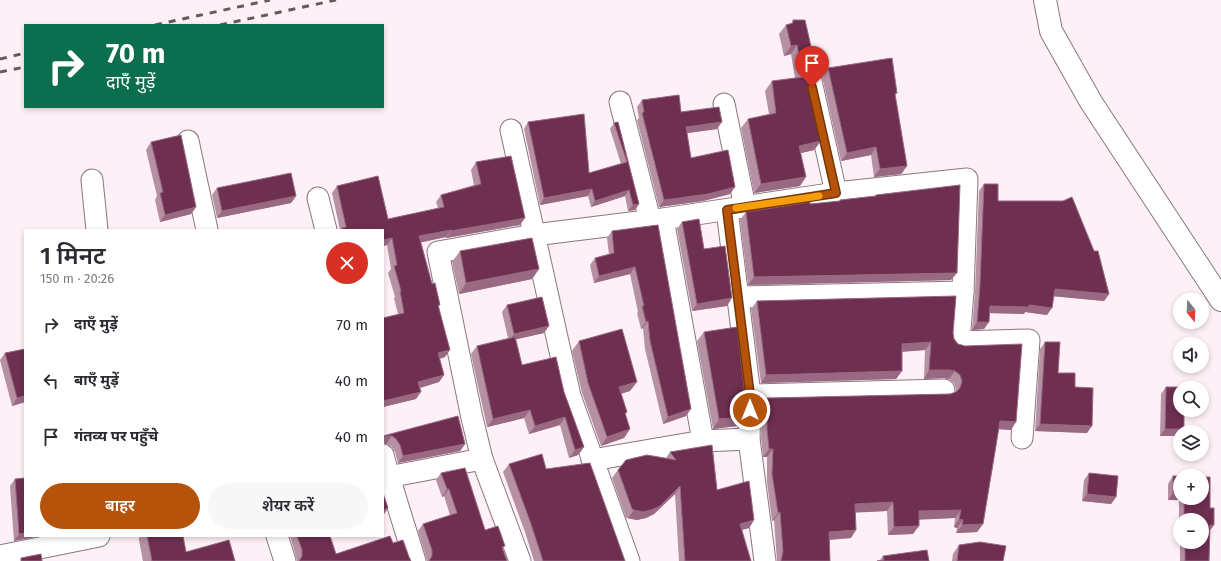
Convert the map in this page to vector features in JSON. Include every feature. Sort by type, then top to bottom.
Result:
[{"type":"main road","points":[[1045,0],[1051,31],[1092,102],[1221,300]]},
{"type":"street","points":[[809,72],[836,193]]},
{"type":"street","points":[[620,102],[656,219],[703,441]]},
{"type":"street","points":[[724,104],[736,208],[738,297],[750,395],[749,439],[765,561]]},
{"type":"street","points":[[511,130],[570,396],[629,561]]},
{"type":"street","points":[[188,142],[207,229]]},
{"type":"street","points":[[520,561],[482,459],[472,418],[438,252],[534,235],[836,193],[967,179],[963,292],[959,342],[1029,340],[1022,438]]},
{"type":"street","points":[[92,180],[97,229]]},
{"type":"street","points":[[318,198],[326,229]]},
{"type":"street","points":[[738,297],[963,292]]},
{"type":"street","points":[[750,395],[944,390]]},
{"type":"street","points":[[592,460],[703,441],[749,439]]},
{"type":"street","points":[[386,478],[482,459]]},
{"type":"street","points":[[384,463],[386,478],[415,561]]},
{"type":"street","points":[[0,556],[94,537]]},
{"type":"street","points":[[277,537],[286,561]]},
{"type":"building","points":[[793,20],[805,20],[812,51],[807,54],[804,59],[804,65],[821,141],[799,146],[806,177],[761,184],[748,119],[776,113],[772,81],[803,77],[797,45],[791,46],[786,25],[793,23]]},
{"type":"building","points":[[892,58],[897,93],[895,94],[907,166],[880,169],[876,147],[847,153],[828,68]]},
{"type":"building","points":[[679,95],[681,112],[719,107],[722,122],[686,127],[691,158],[728,150],[735,187],[708,194],[664,200],[642,113],[644,112],[642,100]]},
{"type":"building","points":[[584,114],[589,173],[627,162],[614,123],[618,122],[639,204],[633,205],[629,190],[595,201],[592,189],[544,198],[528,122]]},
{"type":"building","points":[[181,135],[196,207],[165,215],[160,193],[163,192],[151,142]]},
{"type":"building","points":[[511,156],[525,218],[419,236],[432,284],[435,283],[440,305],[438,305],[450,350],[438,353],[444,375],[418,382],[421,392],[384,401],[384,318],[404,313],[401,291],[394,266],[397,265],[392,238],[384,240],[384,229],[342,229],[346,227],[337,186],[378,176],[388,219],[444,207],[441,195],[481,184],[476,162]]},
{"type":"building","points":[[291,173],[296,196],[222,211],[217,188]]},
{"type":"building","points":[[984,184],[998,184],[998,201],[1063,201],[1072,197],[1094,251],[1098,251],[1109,294],[1055,289],[1052,308],[1029,305],[1029,307],[990,306],[989,322],[977,322]]},
{"type":"building","points":[[960,185],[957,273],[754,277],[746,212],[810,202],[810,204],[840,201]]},
{"type":"building","points":[[699,219],[704,249],[725,246],[732,298],[697,304],[682,222]]},
{"type":"building","points":[[658,225],[691,409],[668,417],[650,341],[648,321],[646,322],[642,306],[644,306],[635,267],[599,276],[595,258],[614,253],[612,231]]},
{"type":"building","points":[[532,238],[539,269],[466,283],[460,251]]},
{"type":"building","points":[[956,296],[953,333],[954,339],[958,344],[965,346],[1022,344],[1016,422],[1000,421],[983,524],[962,525],[963,520],[959,519],[961,510],[919,511],[919,526],[894,527],[893,502],[855,504],[856,530],[829,532],[830,561],[781,561],[783,551],[780,512],[778,513],[772,474],[773,449],[769,449],[767,430],[767,398],[950,394],[956,392],[960,388],[962,381],[960,375],[955,371],[929,370],[931,342],[902,344],[902,371],[766,375],[757,301]]},
{"type":"building","points":[[542,297],[549,326],[514,334],[507,305]]},
{"type":"building","points":[[737,327],[744,386],[744,417],[719,419],[704,332]]},
{"type":"building","points":[[622,329],[637,382],[619,387],[627,412],[625,413],[630,429],[607,437],[588,383],[579,341]]},
{"type":"building","points":[[515,337],[522,365],[556,357],[564,392],[584,447],[575,450],[565,417],[535,426],[530,410],[493,419],[477,346]]},
{"type":"building","points":[[1045,342],[1060,342],[1058,373],[1075,373],[1075,387],[1093,388],[1092,426],[1040,424]]},
{"type":"building","points":[[24,349],[24,396],[17,398],[5,353]]},
{"type":"building","points":[[1166,387],[1173,387],[1173,417],[1184,417],[1184,425],[1173,425],[1173,429],[1165,429]]},
{"type":"building","points":[[458,416],[465,444],[403,456],[400,445],[396,439],[392,436],[384,436]]},
{"type":"building","points":[[712,445],[717,490],[749,481],[754,520],[740,524],[751,561],[685,561],[680,486],[660,506],[643,512],[634,510],[632,509],[618,470],[626,460],[647,455],[676,460],[670,452]]},
{"type":"building","points":[[542,454],[546,469],[590,463],[625,561],[543,561],[509,464]]},
{"type":"building","points":[[465,468],[485,530],[498,526],[505,546],[502,547],[507,561],[429,561],[432,556],[432,550],[423,524],[457,513],[449,489],[447,489],[441,473]]},
{"type":"building","points":[[1089,473],[1118,476],[1116,497],[1087,494]]},
{"type":"building","points":[[1210,477],[1210,508],[1214,508],[1214,525],[1210,525],[1209,561],[1185,561],[1185,549],[1209,549],[1209,513],[1184,513],[1184,505],[1209,505]]},
{"type":"building","points":[[24,478],[24,533],[19,534],[15,479]]},
{"type":"building","points":[[384,496],[388,508],[384,510]]},
{"type":"building","points":[[390,536],[393,543],[403,540],[411,561],[299,561],[302,556],[302,550],[297,537],[330,537],[336,554]]},
{"type":"building","points":[[147,537],[183,537],[186,552],[229,540],[235,561],[152,561]]},
{"type":"building","points":[[980,542],[1006,546],[1003,561],[957,561],[959,545]]},
{"type":"building","points":[[927,550],[929,561],[877,561],[884,560],[883,556]]},
{"type":"building","points":[[41,554],[42,561],[21,561],[21,558]]},
{"type":"railway","points":[[160,24],[270,0]]},
{"type":"railway","points":[[225,24],[336,0]]},
{"type":"railway","points":[[0,59],[24,53]]},
{"type":"railway","points":[[0,72],[24,67]]},
{"type":"slow traffic","points":[[736,208],[819,196]]},
{"type":"route","points":[[750,410],[750,395],[727,210],[836,193],[812,87]]}]
